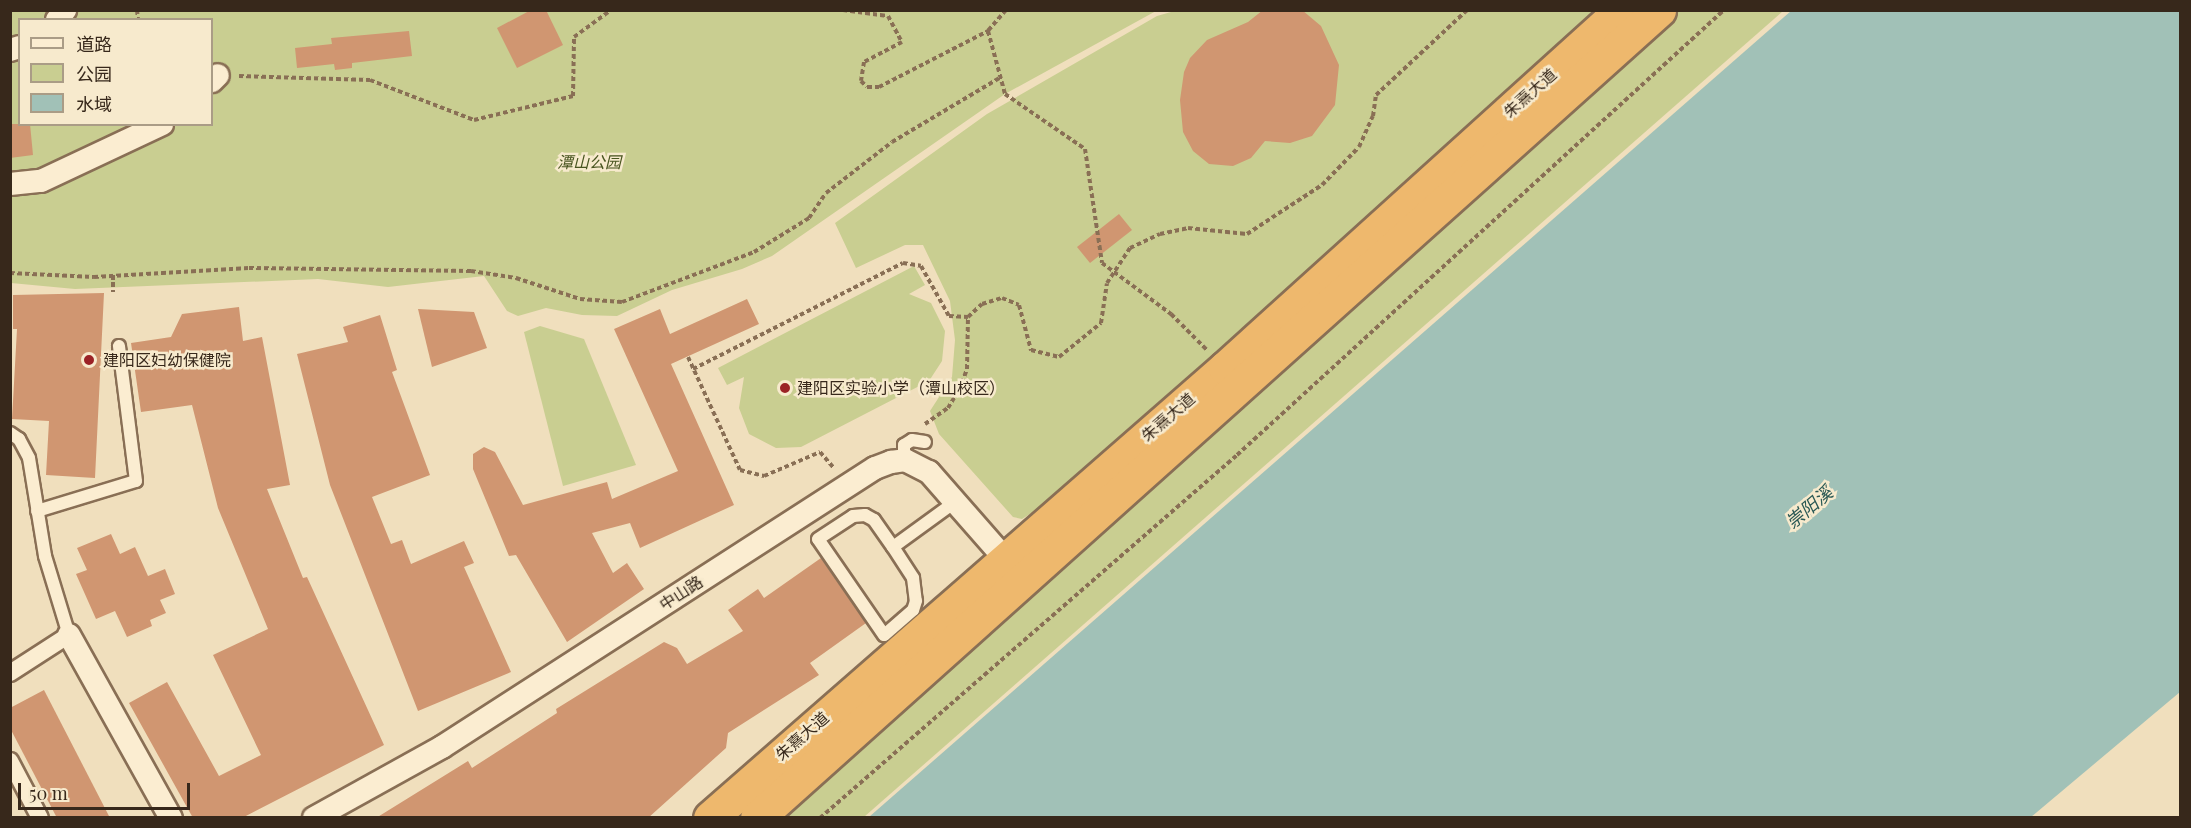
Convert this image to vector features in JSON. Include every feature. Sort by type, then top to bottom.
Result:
[{"type":"highway","name":"朱熹大道","points":[[757,818],[1014,568],[1225,368],[1621,10]]},
{"type":"highway","name":"朱熹大道","points":[[710,818],[1014,568],[1659,10]]},
{"type":"street","points":[[10,184],[41,181],[158,126]]},
{"type":"street","name":"中山路","points":[[314,818],[442,747],[846,487],[891,462],[918,464]]},
{"type":"street","points":[[918,464],[1014,568]]},
{"type":"street","points":[[10,673],[69,635],[171,818]]},
{"type":"street","points":[[10,761],[40,818]]},
{"type":"lane","points":[[37,511],[136,481],[119,346]]},
{"type":"lane","points":[[10,433],[19,439],[29,458],[45,556],[69,635]]},
{"type":"lane","points":[[918,464],[907,459],[904,445],[912,440],[925,442]]},
{"type":"lane","points":[[893,547],[955,502]]},
{"type":"lane","points":[[865,515],[874,520],[893,547],[913,578],[916,602],[913,610],[884,635],[818,539],[853,516],[865,515]]},
{"type":"path","points":[[215,78],[370,80],[474,120],[573,96],[574,37],[610,10]]},
{"type":"path","points":[[843,10],[888,16],[902,42],[864,62],[861,81],[867,87],[879,87],[988,31],[1006,10]]},
{"type":"path","points":[[693,369],[903,263],[921,266],[949,316],[968,317],[982,304],[1002,298],[1019,305],[1031,350],[1059,357],[1101,323],[1107,283],[1130,248],[1160,234],[1188,228],[1247,234],[1322,185],[1359,147],[1372,116],[1376,95],[1467,10]]},
{"type":"path","points":[[820,818],[1237,455],[1724,10]]},
{"type":"path","points":[[988,31],[1005,94],[1085,149],[1102,263],[1172,314],[1225,368]]},
{"type":"path","points":[[10,273],[113,275],[249,268],[461,271],[516,278],[580,299],[622,302],[753,252],[808,218],[826,193],[892,142],[1001,77]]},
{"type":"path","points":[[113,275],[113,292]]},
{"type":"path","points":[[919,428],[948,408],[959,390],[968,369],[968,317]]},
{"type":"path","points":[[688,357],[740,470],[764,476],[820,452],[846,487]]},
{"type":"green space","points":[[1178,10],[1605,11],[1033,512],[1022,519],[1013,517],[939,434],[930,411],[952,377],[955,340],[950,301],[923,245],[905,245],[856,268],[835,223],[987,114],[1157,16]]},
{"type":"green space","name":"潭山公园","points":[[10,11],[1156,11],[1005,94],[772,256],[742,269],[672,290],[617,316],[582,315],[546,308],[518,316],[507,311],[484,276],[388,287],[318,279],[75,289],[11,283]]},
{"type":"green space","points":[[1676,11],[1783,11],[864,817],[773,818]]},
{"type":"green space","points":[[914,266],[925,285],[909,294],[931,303],[945,331],[942,361],[929,381],[801,447],[776,448],[749,434],[739,408],[744,377],[727,385],[718,368]]},
{"type":"green space","points":[[540,326],[584,339],[636,465],[563,486],[524,332]]},
{"type":"water","name":"崇阳溪","points":[[1791,11],[2180,11],[2180,692],[2031,817],[869,817]]},
{"type":"building","points":[[531,10],[546,10],[563,45],[517,68],[497,28]]},
{"type":"building","points":[[1263,10],[1302,10],[1321,26],[1339,65],[1335,105],[1312,136],[1290,143],[1265,141],[1251,158],[1233,166],[1209,164],[1193,151],[1183,132],[1180,100],[1184,72],[1190,58],[1207,40],[1248,22]]},
{"type":"building","points":[[409,31],[412,56],[352,63],[352,68],[335,70],[334,64],[297,68],[295,48],[332,44],[331,38]]},
{"type":"building","points":[[10,124],[30,126],[33,155],[10,158]]},
{"type":"building","points":[[1119,214],[1132,230],[1090,263],[1077,247]]},
{"type":"building","points":[[104,293],[95,478],[46,475],[49,421],[12,419],[17,329],[13,329],[13,295]]},
{"type":"building","points":[[747,299],[759,324],[671,364],[734,505],[640,548],[630,523],[592,533],[613,573],[627,563],[644,589],[567,642],[516,555],[509,556],[473,469],[473,454],[484,447],[495,452],[523,505],[607,482],[612,499],[678,471],[614,329],[660,309],[670,334]]},
{"type":"building","points":[[239,307],[243,341],[262,337],[290,485],[267,489],[303,578],[307,577],[384,745],[242,818],[193,818],[129,703],[167,682],[219,776],[261,755],[213,655],[268,629],[218,508],[192,405],[141,412],[131,343],[171,337],[182,314]]},
{"type":"building","points":[[418,309],[474,312],[487,348],[432,367]]},
{"type":"building","points":[[380,315],[397,370],[392,372],[430,475],[372,497],[391,544],[402,540],[411,564],[464,541],[474,563],[464,567],[511,672],[418,711],[330,485],[297,354],[348,342],[343,327]]},
{"type":"building","points":[[111,534],[120,554],[135,547],[148,576],[165,569],[175,594],[160,600],[166,613],[150,620],[152,626],[127,637],[115,611],[96,619],[76,574],[87,570],[77,548]]},
{"type":"building","points":[[821,558],[866,623],[810,663],[819,675],[728,733],[726,748],[648,818],[376,818],[468,761],[472,768],[557,713],[556,709],[664,642],[677,648],[687,664],[743,631],[728,610],[758,589],[764,598]]},
{"type":"building","points":[[44,690],[110,818],[57,818],[10,728],[10,708]]},
{"type":"place","name":"建阳区妇幼保健院","points":[[89,360]]},
{"type":"place","name":"建阳区实验小学（潭山校区）","points":[[785,388]]}]
